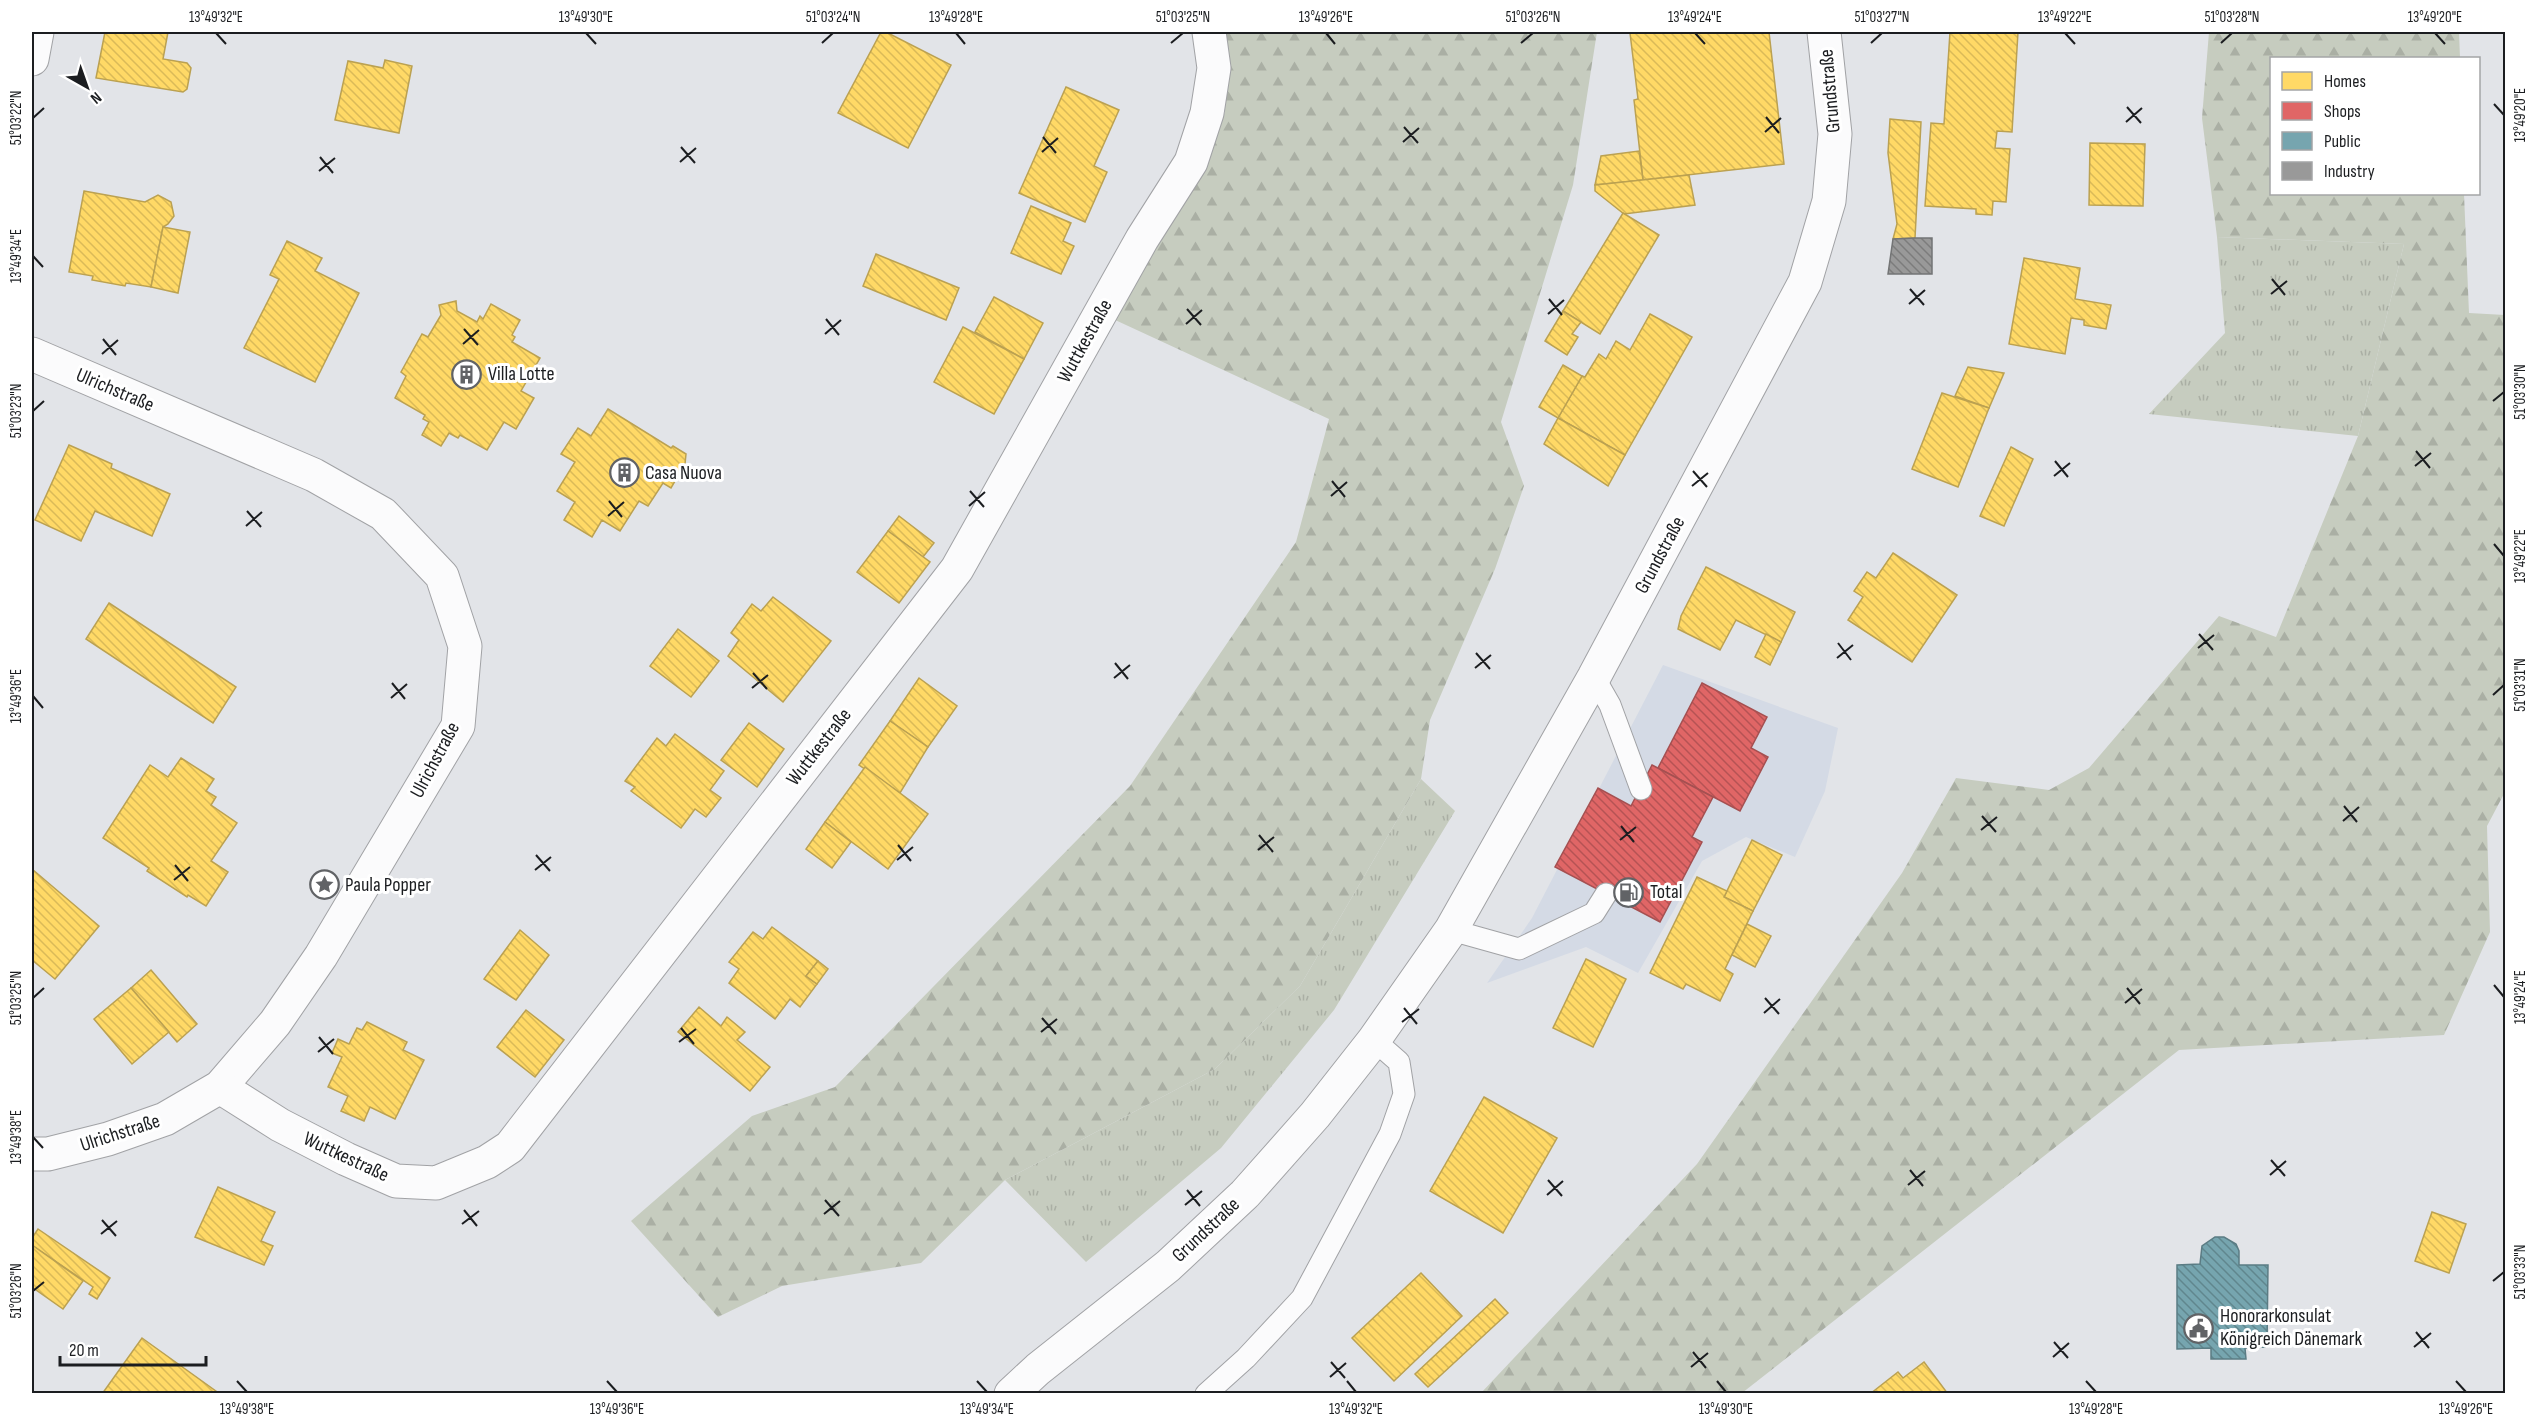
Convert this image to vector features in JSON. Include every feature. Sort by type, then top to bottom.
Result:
[{"type":"street","points":[[32,59],[37,32]]},
{"type":"street","name":"Wuttkestraße","points":[[220,1087],[280,1125],[346,1159],[396,1181],[436,1183],[487,1161],[510,1147],[957,569],[1142,239],[1191,162],[1207,113],[1214,68],[1209,32]]},
{"type":"street","name":"Grundstraße","points":[[1011,1394],[1038,1369],[1168,1266],[1245,1194],[1316,1115],[1374,1040],[1451,930],[1594,677],[1805,282],[1829,201],[1835,134],[1824,32]]},
{"type":"street","name":"Ulrichstraße","points":[[32,354],[314,475],[383,514],[442,576],[465,646],[458,726],[321,956],[275,1023],[220,1087],[153,1123],[108,1139],[48,1154],[32,1154]]},
{"type":"lane","points":[[1594,677],[1610,705],[1641,789]]},
{"type":"lane","points":[[1451,930],[1519,949],[1594,913],[1606,894]]},
{"type":"lane","points":[[1206,1394],[1246,1358],[1302,1298],[1390,1134],[1404,1094],[1401,1072],[1399,1062],[1374,1040]]},
{"type":"shaded area","points":[[1663,665],[1838,728],[1825,791],[1795,857],[1746,837],[1702,861],[1638,973],[1586,947],[1487,983],[1532,918]]},
{"type":"green space","points":[[1223,32],[1597,32],[1573,185],[1501,422],[1524,486],[1495,569],[1430,720],[1421,779],[1300,986],[1215,1069],[1005,1180],[921,1263],[782,1286],[718,1317],[631,1221],[752,1116],[835,1087],[1130,786],[1296,542],[1329,419],[1113,319],[1198,176],[1225,112]]},
{"type":"green space","points":[[2209,32],[2459,32],[2460,57],[2270,57],[2270,195],[2464,195],[2469,313],[2505,315],[2505,792],[2487,826],[2490,932],[2444,1035],[2179,1050],[1742,1393],[1481,1393],[1697,1164],[1902,873],[1956,778],[2049,790],[2089,768],[2219,616],[2276,637],[2358,436],[2404,244],[2217,237],[2202,118]]},
{"type":"green space","points":[[2217,237],[2404,244],[2358,436],[2149,414],[2225,333]]},
{"type":"green space","points":[[1421,779],[1455,811],[1334,1010],[1221,1148],[1086,1262],[1005,1180],[1215,1069],[1300,986]]},
{"type":"building: Homes","points":[[105,32],[168,32],[163,59],[187,63],[191,68],[187,89],[183,92],[96,78]]},
{"type":"building: Homes","points":[[881,32],[886,32],[951,65],[908,148],[838,113]]},
{"type":"building: Homes","points":[[1769,32],[1784,164],[1643,180],[1634,100],[1638,99],[1630,33]]},
{"type":"building: Homes","points":[[1950,32],[2018,32],[2012,132],[1997,131],[1995,148],[2010,149],[2006,202],[1993,201],[1992,215],[1976,214],[1976,209],[1925,206],[1931,123],[1944,124]]},
{"type":"building: Homes","points":[[385,60],[412,66],[399,133],[335,120],[348,61],[383,68]]},
{"type":"building: Homes","points":[[1066,87],[1119,110],[1094,166],[1107,172],[1085,222],[1019,193]]},
{"type":"building: Homes","points":[[1890,119],[1921,122],[1915,238],[1893,239],[1897,224],[1888,153]]},
{"type":"building: Homes","points":[[2090,143],[2145,144],[2143,206],[2089,205]]},
{"type":"building: Homes","points":[[1639,151],[1643,180],[1595,185],[1601,156]]},
{"type":"building: Homes","points":[[1689,175],[1695,205],[1624,214],[1595,191],[1595,185]]},
{"type":"building: Homes","points":[[84,191],[145,202],[158,195],[171,202],[174,216],[163,227],[151,287],[126,283],[125,286],[92,280],[93,276],[69,272]]},
{"type":"building: Homes","points":[[1031,206],[1071,223],[1063,241],[1074,246],[1061,274],[1011,253]]},
{"type":"building: Homes","points":[[1623,213],[1659,235],[1600,334],[1563,311]]},
{"type":"building: Homes","points":[[163,227],[190,232],[178,293],[151,287]]},
{"type":"building: Homes","points":[[287,241],[322,258],[315,271],[359,293],[315,382],[244,348],[279,279],[270,275]]},
{"type":"building: Homes","points":[[876,254],[959,288],[946,320],[863,286]]},
{"type":"building: Homes","points":[[2024,258],[2080,268],[2075,299],[2111,305],[2106,329],[2084,325],[2084,320],[2071,318],[2065,354],[2009,344]]},
{"type":"building: Homes","points":[[994,297],[1043,323],[1024,359],[975,332]]},
{"type":"building: Homes","name":"Villa Lotte","points":[[456,301],[457,311],[477,322],[480,316],[483,319],[491,304],[520,320],[512,335],[515,337],[512,342],[540,358],[521,391],[534,398],[516,429],[504,422],[487,450],[460,435],[458,438],[449,433],[441,446],[422,435],[429,422],[423,419],[425,415],[395,398],[406,376],[401,372],[422,334],[428,337],[441,315],[439,305]]},
{"type":"building: Homes","points":[[1563,311],[1581,322],[1572,334],[1578,337],[1567,355],[1545,341]]},
{"type":"building: Homes","points":[[1650,314],[1692,337],[1625,455],[1558,418],[1582,376],[1585,377],[1599,354],[1606,359],[1616,341],[1630,350]]},
{"type":"building: Homes","points":[[963,327],[1024,359],[994,414],[934,382]]},
{"type":"building: Homes","points":[[1563,365],[1582,376],[1558,418],[1539,407]]},
{"type":"building: Homes","points":[[1968,367],[2004,373],[1989,408],[1955,396]]},
{"type":"building: Homes","points":[[1942,393],[1989,408],[1958,487],[1912,469]]},
{"type":"building: Homes","name":"Casa Nuova","points":[[608,409],[671,448],[673,446],[686,454],[685,464],[671,488],[663,483],[648,506],[639,501],[620,531],[602,520],[592,537],[564,520],[575,502],[557,491],[575,462],[561,454],[578,428],[591,436]]},
{"type":"building: Homes","points":[[1558,418],[1625,455],[1608,486],[1544,444]]},
{"type":"building: Homes","points":[[69,445],[112,464],[111,468],[170,494],[152,536],[95,511],[81,541],[35,520]]},
{"type":"building: Homes","points":[[2011,447],[2033,459],[2004,526],[1980,516]]},
{"type":"building: Homes","points":[[899,516],[934,543],[923,557],[888,531]]},
{"type":"building: Homes","points":[[888,531],[930,562],[899,603],[857,572]]},
{"type":"building: Homes","points":[[1893,553],[1957,595],[1912,662],[1848,620],[1863,597],[1854,591],[1867,572],[1876,578]]},
{"type":"building: Homes","points":[[1706,567],[1795,612],[1781,642],[1736,620],[1720,650],[1678,629],[1681,616]]},
{"type":"building: Homes","points":[[773,597],[831,641],[783,702],[728,656],[739,640],[731,633],[752,604],[761,611]]},
{"type":"building: Homes","points":[[109,603],[236,687],[213,723],[86,639]]},
{"type":"building: Homes","points":[[678,629],[719,661],[691,697],[650,666]]},
{"type":"building: Homes","points":[[1766,634],[1781,642],[1770,665],[1755,657]]},
{"type":"building: Homes","points":[[919,678],[957,706],[928,747],[890,721]]},
{"type":"building: Homes","points":[[890,721],[928,747],[900,793],[859,765]]},
{"type":"building: Homes","points":[[749,723],[784,749],[757,787],[721,760]]},
{"type":"building: Homes","points":[[675,734],[724,771],[710,790],[721,798],[706,817],[695,809],[681,828],[631,791],[635,787],[625,781],[657,738],[666,746]]},
{"type":"building: Homes","points":[[181,758],[214,779],[206,791],[216,797],[211,805],[237,823],[211,861],[228,872],[206,906],[188,895],[187,897],[147,871],[149,868],[103,838],[150,765],[168,777]]},
{"type":"building: Homes","points":[[865,767],[928,814],[888,869],[825,822]]},
{"type":"building: Homes","points":[[825,822],[851,842],[832,868],[806,849]]},
{"type":"building: Homes","points":[[1752,840],[1782,855],[1753,911],[1724,897]]},
{"type":"building: Homes","points":[[32,869],[99,926],[55,979],[32,960]]},
{"type":"building: Homes","points":[[1697,877],[1727,891],[1724,897],[1753,911],[1725,969],[1733,974],[1720,1001],[1686,984],[1683,989],[1650,973]]},
{"type":"building: Homes","points":[[1747,924],[1771,936],[1755,967],[1732,955]]},
{"type":"building: Homes","points":[[772,927],[818,961],[806,976],[817,984],[800,1007],[790,999],[775,1019],[729,983],[739,969],[729,962],[753,932],[763,939]]},
{"type":"building: Homes","points":[[520,930],[549,955],[516,1000],[484,979]]},
{"type":"building: Homes","points":[[1586,959],[1626,979],[1593,1047],[1553,1028]]},
{"type":"building: Homes","points":[[818,961],[828,969],[817,984],[806,976]]},
{"type":"building: Homes","points":[[151,970],[197,1024],[177,1042],[131,988]]},
{"type":"building: Homes","points":[[131,988],[169,1032],[132,1064],[94,1019]]},
{"type":"building: Homes","points":[[699,1007],[721,1026],[727,1017],[745,1032],[737,1040],[770,1067],[750,1091],[678,1032]]},
{"type":"building: Homes","points":[[526,1010],[564,1040],[535,1077],[497,1047]]},
{"type":"building: Homes","points":[[367,1022],[407,1042],[403,1050],[424,1060],[395,1119],[370,1107],[364,1121],[341,1111],[348,1096],[328,1087],[342,1057],[332,1053],[338,1039],[349,1044],[357,1028],[362,1030]]},
{"type":"building: Homes","points":[[1484,1097],[1557,1138],[1503,1233],[1430,1191]]},
{"type":"building: Homes","points":[[218,1187],[275,1212],[261,1241],[273,1246],[264,1265],[195,1237]]},
{"type":"building: Homes","points":[[2432,1212],[2466,1224],[2449,1273],[2415,1261]]},
{"type":"building: Homes","points":[[38,1229],[110,1278],[97,1299],[89,1294],[93,1287],[32,1245],[32,1238]]},
{"type":"building: Homes","points":[[32,1245],[83,1281],[63,1309],[32,1287]]},
{"type":"building: Homes","points":[[1421,1273],[1462,1316],[1394,1381],[1352,1338]]},
{"type":"building: Homes","points":[[1495,1299],[1508,1313],[1428,1387],[1415,1374]]},
{"type":"building: Homes","points":[[142,1338],[220,1394],[102,1394]]},
{"type":"building: Homes","points":[[1924,1362],[1948,1394],[1870,1394],[1898,1372],[1903,1378]]},
{"type":"building: Shops","points":[[1702,683],[1767,717],[1751,748],[1768,757],[1740,811],[1658,768]]},
{"type":"building: Shops","points":[[1652,765],[1713,797],[1692,837],[1702,842],[1660,922],[1555,867],[1598,788],[1631,806]]},
{"type":"building: Public","points":[[2215,1237],[2224,1237],[2236,1244],[2239,1251],[2239,1265],[2268,1265],[2267,1347],[2245,1348],[2246,1359],[2211,1359],[2211,1348],[2177,1349],[2177,1265],[2200,1264],[2202,1246]]},
{"type":"building: Industry","points":[[1932,238],[1932,274],[1888,274],[1893,239]]},
{"type":"place","name":"Villa Lotte","points":[[467,374]]},
{"type":"place","name":"Casa Nuova","points":[[624,473]]},
{"type":"place","name":"Paula Popper","points":[[324,885]]},
{"type":"place","name":"Total","points":[[1629,892]]},
{"type":"place","name":"Honorarkonsulat Königreich Dänemark","points":[[2199,1328]]}]
